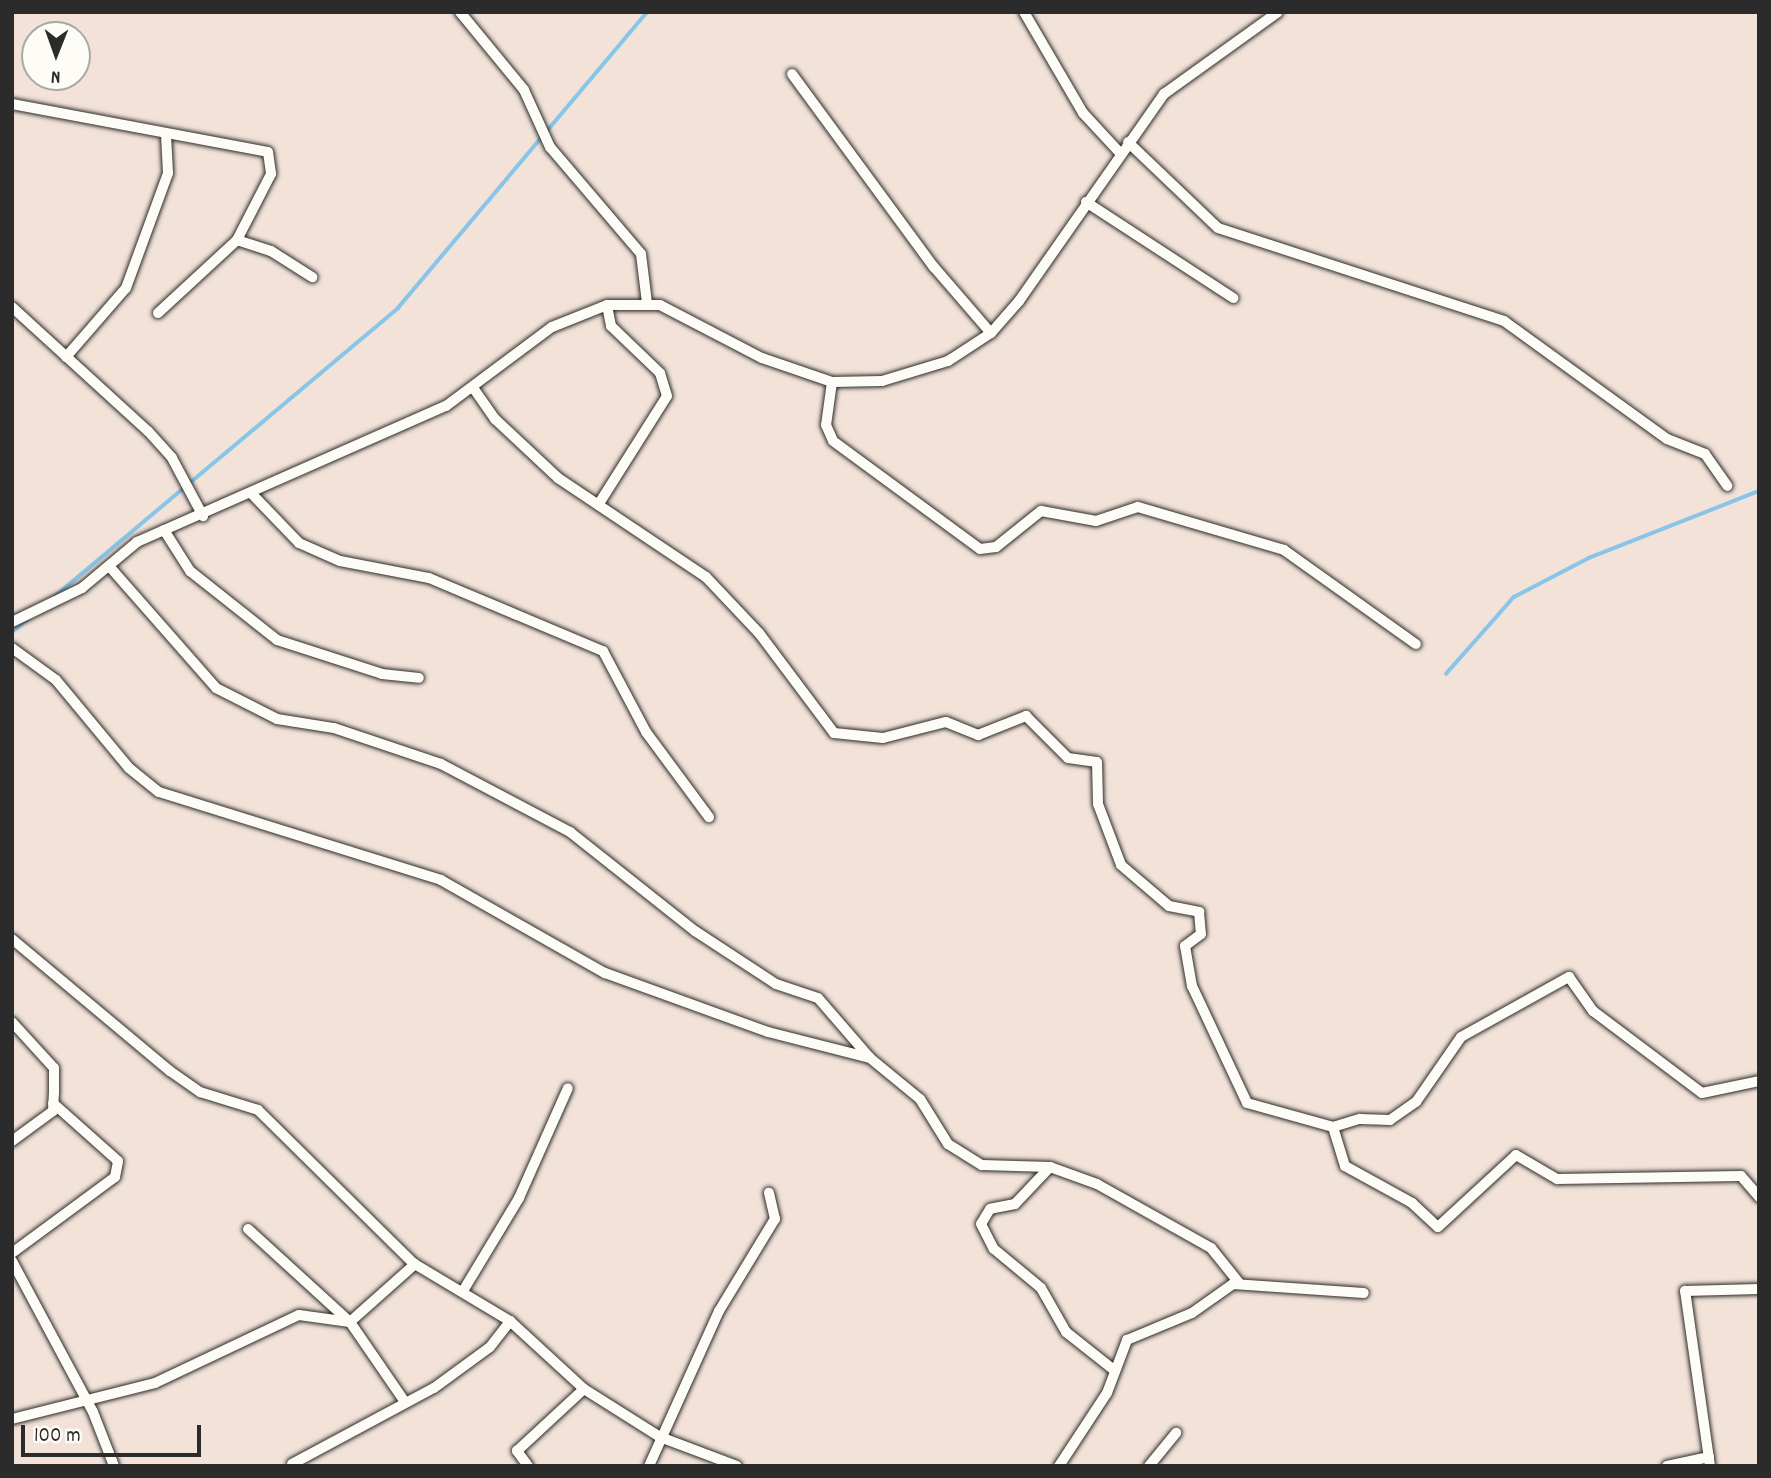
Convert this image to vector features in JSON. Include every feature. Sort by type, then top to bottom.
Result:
[{"type":"street","points":[[460,12],[524,90],[550,147],[641,254],[647,303]]},
{"type":"street","points":[[1024,12],[1083,113],[1120,153]]},
{"type":"street","points":[[12,622],[82,588],[108,566],[164,530],[252,494],[474,389],[552,327],[607,305],[647,303],[685,315],[762,358],[832,382],[882,381],[920,371],[991,332],[1164,94],[1278,12]]},
{"type":"street","points":[[792,74],[934,267],[991,332]]},
{"type":"street","points":[[12,104],[166,135],[259,147],[273,158],[237,240],[158,313]]},
{"type":"street","points":[[65,357],[127,288],[168,173],[166,135]]},
{"type":"street","points":[[1128,142],[1218,228],[1504,321],[1667,439],[1705,454],[1727,486]]},
{"type":"street","points":[[1086,202],[1233,298]]},
{"type":"street","points":[[237,240],[271,251],[312,277]]},
{"type":"street","points":[[600,502],[667,396],[660,373],[611,327],[607,305]]},
{"type":"street","points":[[12,307],[172,458],[203,516]]},
{"type":"street","points":[[832,382],[826,425],[833,440],[980,549],[996,547],[1041,511],[1096,521],[1139,508],[1284,550],[1416,643]]},
{"type":"street","points":[[474,389],[548,469],[600,502],[706,577],[759,633],[834,733],[883,738],[946,722],[978,734],[1026,716],[1068,758],[1097,762],[1098,804],[1121,865],[1169,906],[1199,912],[1201,934],[1185,946],[1192,986],[1247,1103],[1332,1127],[1360,1119],[1390,1120],[1416,1102],[1461,1037],[1569,977],[1592,1011],[1702,1093],[1759,1080]]},
{"type":"street","points":[[252,494],[299,543],[340,561],[429,578],[603,651],[646,732],[709,817]]},
{"type":"street","points":[[164,530],[190,571],[277,640],[382,674],[419,678]]},
{"type":"street","points":[[108,566],[216,688],[276,719],[334,728],[441,764],[569,832],[695,931],[776,984],[818,998],[870,1058],[920,1099],[948,1144],[982,1165],[1050,1167],[1097,1184],[1211,1248],[1240,1284]]},
{"type":"street","points":[[12,648],[56,680],[129,768],[159,792],[441,880],[605,972],[768,1032],[870,1058]]},
{"type":"street","points":[[12,939],[170,1071],[200,1091],[258,1110],[415,1265],[510,1321],[584,1388],[660,1437],[737,1466]]},
{"type":"street","points":[[12,1022],[54,1068],[53,1111],[12,1141]]},
{"type":"street","points":[[463,1291],[519,1198],[568,1088]]},
{"type":"street","points":[[12,1252],[115,1177],[118,1161],[53,1103]]},
{"type":"street","points":[[1332,1127],[1345,1166],[1412,1203],[1438,1227],[1516,1155],[1557,1179],[1741,1175],[1759,1197]]},
{"type":"street","points":[[1050,1167],[1015,1204],[990,1209],[981,1224],[994,1249],[1041,1288],[1066,1332],[1114,1370]]},
{"type":"street","points":[[649,1466],[719,1311],[775,1219],[769,1193]]},
{"type":"street","points":[[248,1229],[350,1322],[403,1399]]},
{"type":"street","points":[[12,1261],[86,1398],[114,1466]]},
{"type":"street","points":[[12,1419],[86,1398],[155,1383],[299,1315],[350,1322],[415,1265]]},
{"type":"street","points":[[1059,1466],[1107,1393],[1126,1340],[1192,1313],[1240,1284],[1364,1293]]},
{"type":"street","points":[[1667,1466],[1710,1462],[1685,1291],[1759,1289]]},
{"type":"street","points":[[292,1464],[403,1399],[460,1371],[510,1321]]},
{"type":"street","points":[[528,1466],[517,1451],[584,1388]]},
{"type":"street","points":[[1149,1466],[1176,1433]]},
{"type":"waterway","points":[[54,597],[398,308],[647,12]]},
{"type":"waterway","points":[[1446,674],[1514,597],[1589,558],[1759,491]]},
{"type":"waterway","points":[[12,632],[27,620]]}]
